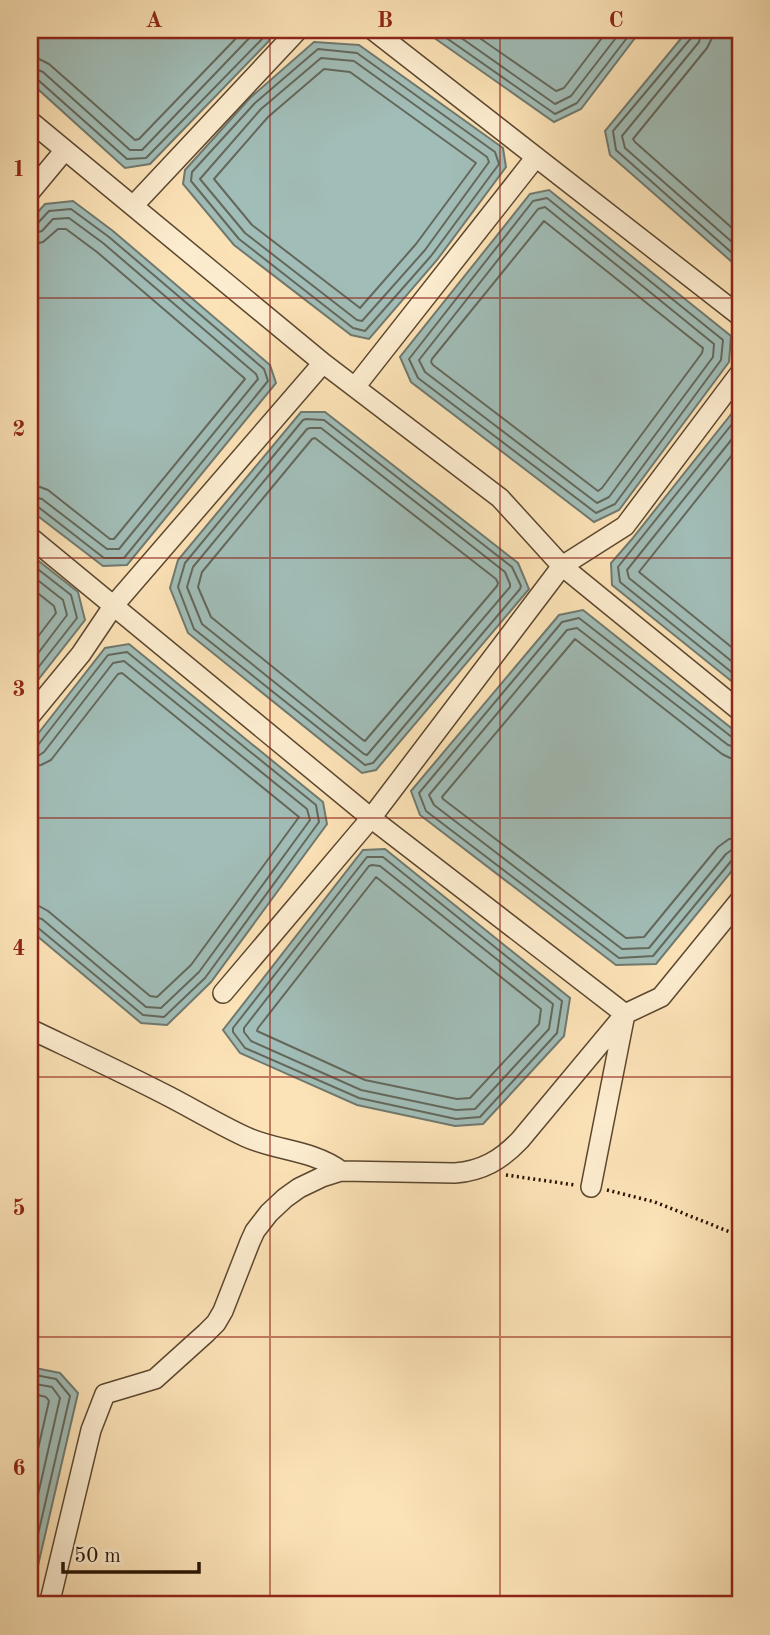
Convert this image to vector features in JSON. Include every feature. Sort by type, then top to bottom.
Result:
[{"type":"lane","points":[[133,206],[298,30]]},
{"type":"lane","points":[[373,30],[740,316]]},
{"type":"lane","points":[[30,121],[323,363],[500,498],[562,566],[740,711]]},
{"type":"lane","points":[[30,192],[65,150]]},
{"type":"lane","points":[[355,387],[536,157]]},
{"type":"lane","points":[[30,716],[81,654],[114,605],[323,363]]},
{"type":"lane","points":[[223,993],[371,818],[562,566],[625,526],[740,373]]},
{"type":"lane","points":[[30,537],[371,818],[625,1014]]},
{"type":"lane","points":[[49,1605],[91,1430],[105,1394],[155,1378],[216,1323],[255,1231],[269,1213],[299,1188],[341,1171],[455,1173],[470,1172],[491,1164],[520,1140],[625,1014],[661,997],[740,900]]},
{"type":"lane","points":[[591,1187],[625,1014]]},
{"type":"lane","points":[[30,1029],[248,1138],[317,1157],[341,1171]]},
{"type":"water","points":[[30,30],[275,30],[268,42],[150,164],[125,168],[30,82]]},
{"type":"water","points":[[423,30],[641,30],[581,109],[554,122]]},
{"type":"water","points":[[688,30],[740,30],[740,269],[610,155],[605,131]]},
{"type":"water","points":[[314,42],[359,45],[503,148],[506,167],[437,260],[369,339],[351,335],[234,245],[183,184],[185,170],[250,98]]},
{"type":"water","points":[[549,190],[731,336],[729,362],[619,510],[594,522],[411,382],[400,357],[530,194]]},
{"type":"water","points":[[73,201],[113,231],[270,365],[276,383],[127,565],[103,566],[30,510],[30,221],[45,204]]},
{"type":"water","points":[[740,403],[740,688],[612,585],[611,563]]},
{"type":"water","points":[[301,412],[325,412],[518,563],[529,589],[376,770],[362,773],[188,633],[170,588],[178,560]]},
{"type":"water","points":[[30,554],[78,592],[85,620],[30,690]]},
{"type":"water","points":[[583,610],[740,735],[740,861],[656,964],[616,965],[420,815],[411,791],[559,615]]},
{"type":"water","points":[[129,644],[323,802],[327,824],[211,982],[167,1025],[141,1023],[30,930],[30,744],[105,648]]},
{"type":"water","points":[[385,849],[570,998],[564,1036],[483,1124],[455,1126],[357,1105],[240,1053],[223,1030],[363,850]]},
{"type":"water","points":[[30,1367],[60,1373],[78,1393],[30,1600]]}]
